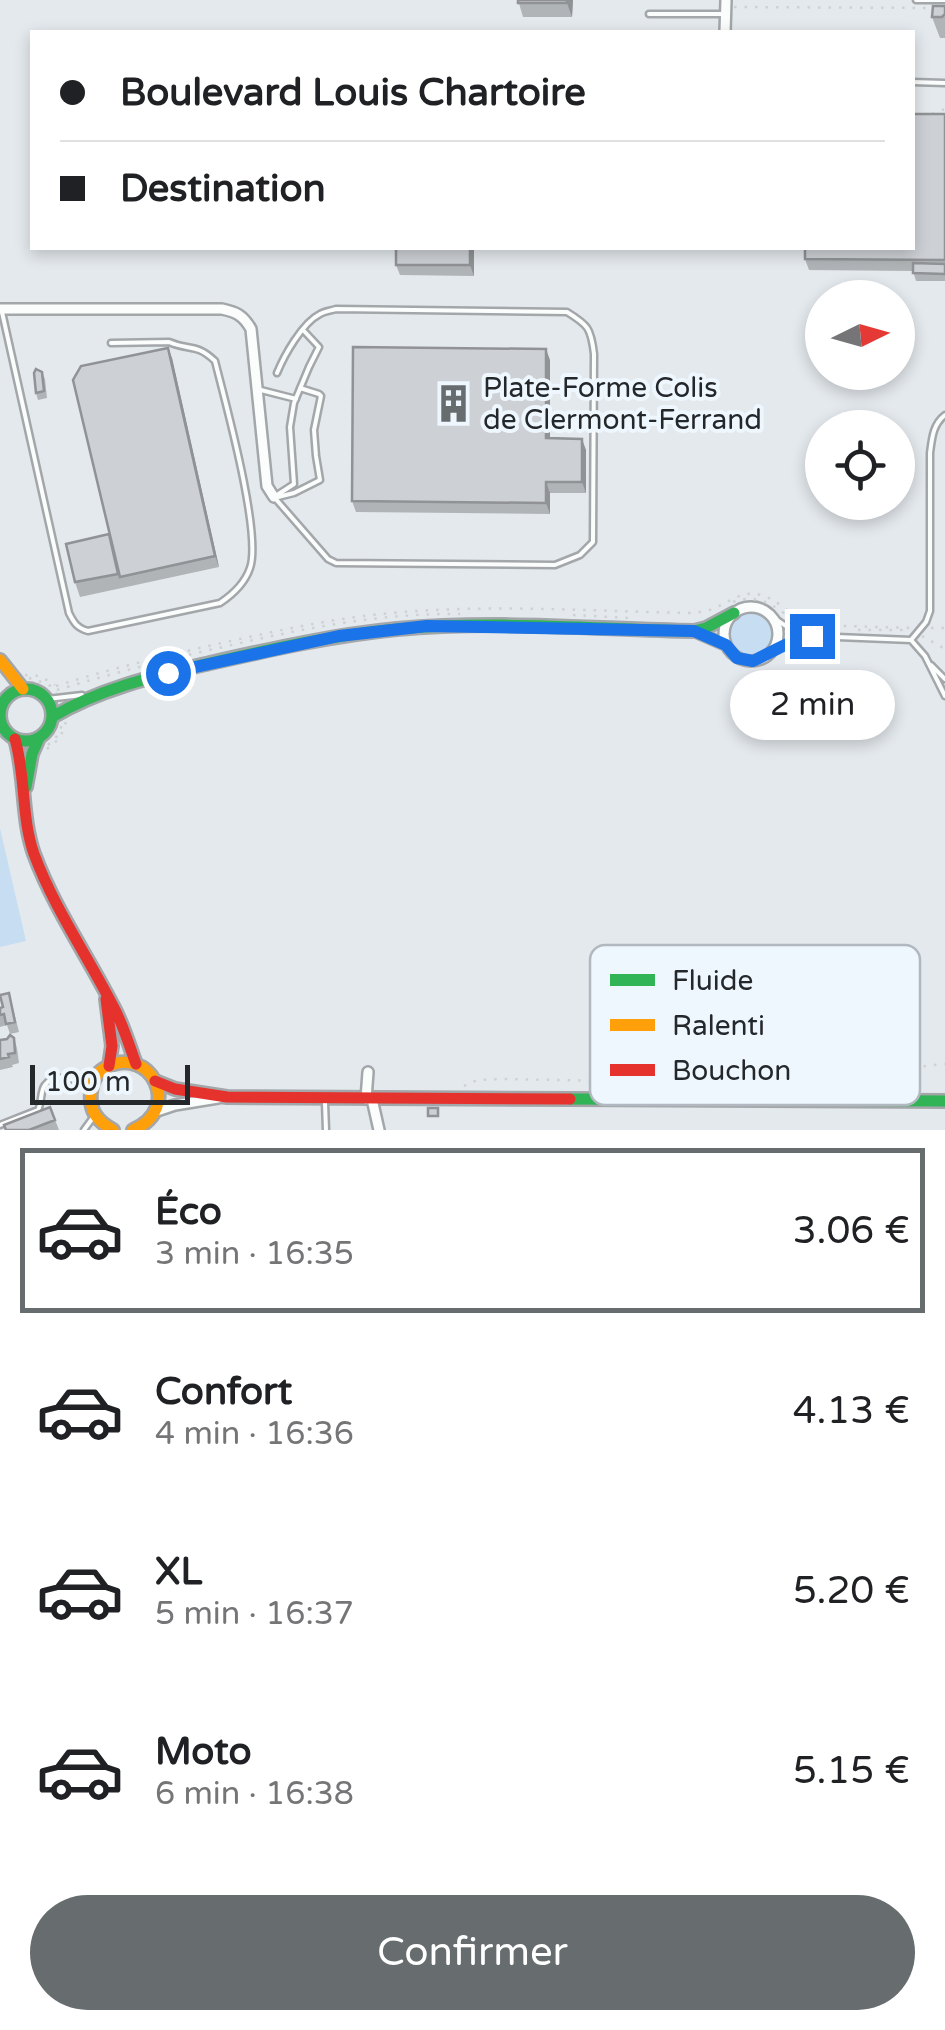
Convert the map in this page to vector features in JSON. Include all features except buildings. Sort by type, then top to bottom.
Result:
[{"type":"street","points":[[1,309],[237,312],[251,329],[267,486],[274,498]]},
{"type":"street","points":[[12,682],[60,702],[137,680],[339,636],[459,626],[694,631],[751,607],[768,613],[778,634],[772,650],[753,661],[737,658],[726,645],[694,631]]},
{"type":"street","points":[[726,645],[724,628],[734,613]]},
{"type":"street","points":[[0,660],[16,691],[5,700]]},
{"type":"street","points":[[12,682],[0,714],[4,728],[23,741],[40,738]]},
{"type":"street","points":[[23,801],[33,753],[60,702]]},
{"type":"street","points":[[15,738],[34,853],[54,900],[115,1009],[136,1064]]},
{"type":"street","points":[[106,995],[112,1046],[108,1066]]},
{"type":"street","points":[[113,1130],[95,1116],[90,1104],[91,1084],[100,1071],[122,1061],[146,1070],[155,1082],[157,1110],[140,1129]]},
{"type":"street","points":[[368,1072],[369,1099],[379,1130]]},
{"type":"street","points":[[155,1082],[175,1089],[227,1096],[590,1099]]},
{"type":"street","points":[[157,1110],[227,1096]]},
{"type":"street","points":[[920,1101],[945,1101]]},
{"type":"lane","points":[[916,0],[945,0]]},
{"type":"lane","points":[[648,14],[726,7]]},
{"type":"lane","points":[[915,82],[945,82]]},
{"type":"lane","points":[[1,309],[69,613],[73,623],[88,631],[220,603],[244,580],[253,550],[251,521],[215,361],[202,348],[169,342],[110,343]]},
{"type":"lane","points":[[274,498],[328,559],[336,563],[555,564],[580,555],[593,542],[592,334],[585,323],[566,312],[336,309],[320,314],[303,330],[277,373]]},
{"type":"lane","points":[[274,498],[294,484],[290,427],[300,388],[320,348],[303,330]]},
{"type":"lane","points":[[274,498],[320,480],[314,430],[321,396],[300,388]]},
{"type":"lane","points":[[258,389],[296,399]]},
{"type":"lane","points":[[911,640],[930,611],[930,452],[933,434],[945,415]]},
{"type":"lane","points":[[768,613],[796,632],[812,636],[911,640],[945,679]]},
{"type":"lane","points":[[767,655],[812,636]]},
{"type":"lane","points":[[928,662],[945,696]]},
{"type":"lane","points":[[0,1126],[38,1110],[49,1081],[67,1078],[91,1084]]},
{"type":"lane","points":[[324,1098],[326,1130]]},
{"type":"lane","points":[[84,1130],[95,1116]]},
{"type":"path","points":[[726,7],[945,8]]},
{"type":"path","points":[[929,116],[945,109]]},
{"type":"path","points":[[920,628],[945,628]]},
{"type":"path","points":[[12,682],[40,680],[55,690],[60,702],[62,728],[33,753]]},
{"type":"path","points":[[920,1066],[945,1064]]},
{"type":"path","points":[[450,1098],[464,1085],[478,1080],[590,1081]]},
{"type":"shaded area","points":[[751,612],[767,618],[773,634],[767,650],[751,656],[735,650],[729,634],[735,618]]},
{"type":"shaded area","points":[[0,828],[26,941],[0,947]]},
{"type":"traffic: fast","points":[[52,717],[90,698],[149,678],[350,635],[471,625],[694,631],[734,613]]},
{"type":"traffic: fast","points":[[26,689],[44,697],[52,715],[44,733],[26,741],[8,733],[0,715],[8,697],[26,689]]},
{"type":"traffic: fast","points":[[26,787],[39,738]]},
{"type":"traffic: fast","points":[[570,1099],[590,1099]]},
{"type":"traffic: fast","points":[[920,1101],[945,1101]]},
{"type":"traffic: slow","points":[[0,660],[23,689]]},
{"type":"traffic: slow","points":[[113,1130],[95,1115],[92,1088],[100,1071],[123,1062],[148,1071],[159,1095],[148,1120],[133,1130]]},
{"type":"traffic: jam","points":[[15,739],[34,854],[117,1013],[136,1064]]},
{"type":"traffic: jam","points":[[106,999],[112,1046],[109,1066]]},
{"type":"traffic: jam","points":[[155,1081],[175,1089],[227,1097],[570,1099]]},
{"type":"place","name":"Plate-Forme Colis de Clermont-Ferrand","points":[[453,404]]},
{"type":"route","points":[[168,673],[339,636],[427,626],[694,631],[726,645],[737,658],[753,661],[812,636]]}]
